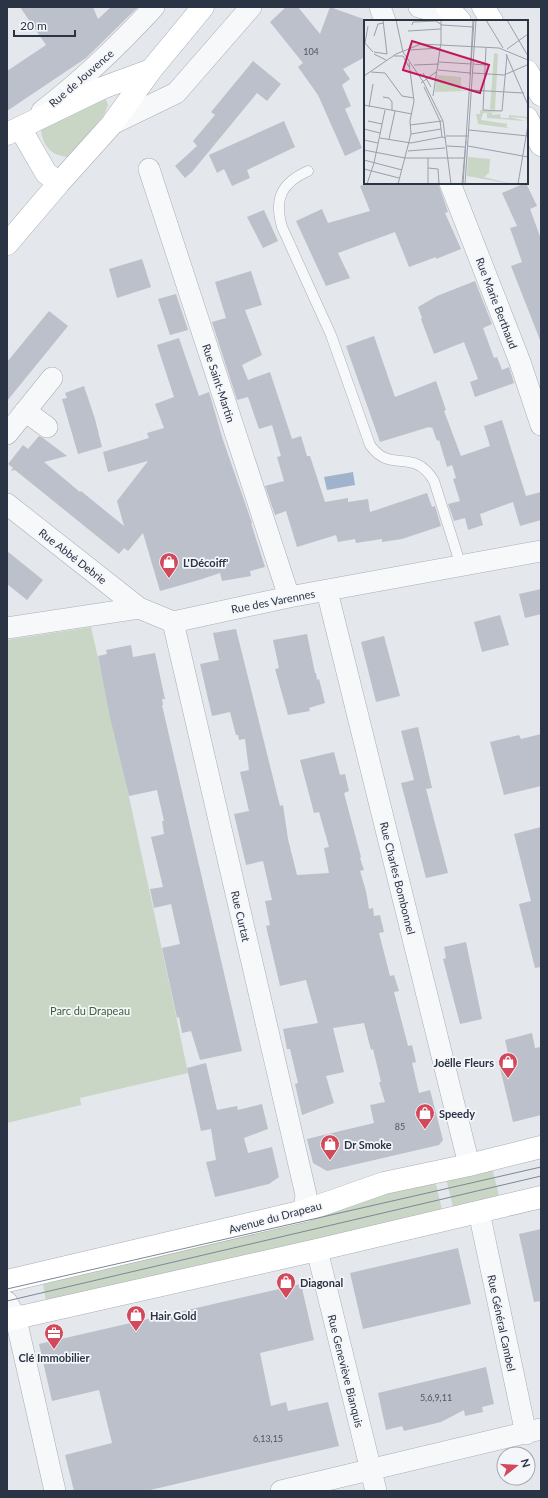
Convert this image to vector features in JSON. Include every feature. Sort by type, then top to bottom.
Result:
[{"type":"main road","points":[[7,244],[58,183],[112,124],[151,70],[203,7]]},
{"type":"main road","points":[[483,7],[491,20]]},
{"type":"main road","name":"Rue de Jouvence","points":[[13,131],[102,88],[151,70]]},
{"type":"main road","points":[[528,73],[541,95]]},
{"type":"main road","points":[[528,120],[541,145]]},
{"type":"main road","points":[[13,131],[46,173],[58,183]]},
{"type":"main road","name":"Avenue du Drapeau","points":[[7,1281],[304,1211],[384,1183],[469,1165],[541,1147]]},
{"type":"main road","points":[[10,1313],[316,1250],[541,1197]]},
{"type":"street","name":"Rue de Jouvence","points":[[13,131],[70,90],[118,46],[154,7]]},
{"type":"street","points":[[112,124],[176,94],[251,7]]},
{"type":"street","points":[[380,7],[385,20]]},
{"type":"street","points":[[419,7],[454,15]]},
{"type":"street","name":"Rue Saint-Martin","points":[[149,169],[289,597]]},
{"type":"street","name":"Rue Marie Berthaud","points":[[450,184],[520,362],[541,425]]},
{"type":"street","points":[[7,434],[52,378]]},
{"type":"street","points":[[25,411],[47,427]]},
{"type":"street","name":"Rue Abbé Debrie","points":[[7,504],[139,608]]},
{"type":"street","name":"Rue des Varennes","points":[[173,622],[289,597],[541,551]]},
{"type":"street","name":"Rue Charles Bombonnel","points":[[327,591],[469,1165]]},
{"type":"street","points":[[7,628],[139,608],[173,622]]},
{"type":"street","name":"Rue Curtat","points":[[173,622],[305,1190],[306,1195],[304,1211]]},
{"type":"street","name":"Rue Général Cambel","points":[[479,1212],[533,1432]]},
{"type":"street","name":"Rue Geneviève Bianquis","points":[[316,1250],[376,1491]]},
{"type":"street","points":[[10,1313],[55,1491]]},
{"type":"street","points":[[280,1491],[533,1432]]},
{"type":"lane","points":[[308,171],[295,177],[283,191],[279,204],[282,227],[331,335],[370,445],[376,454],[384,459],[414,462],[428,472],[434,482],[461,566]]},
{"type":"green space","points":[[105,97],[108,105],[104,115],[69,157],[58,155],[49,150],[42,136],[41,130]]},
{"type":"green space","name":"Parc du Drapeau","points":[[91,627],[141,850],[188,1073],[80,1098],[81,1105],[7,1123],[7,640]]},
{"type":"green space","points":[[492,1167],[500,1200],[454,1212],[446,1178]]},
{"type":"green space","points":[[435,1180],[443,1214],[47,1306],[42,1279]]},
{"type":"water","points":[[353,472],[355,485],[327,490],[324,477]]},
{"type":"building","points":[[20,7],[93,7],[98,19],[111,7],[138,7],[86,58],[7,111],[7,71],[46,45]]},
{"type":"building","points":[[286,7],[298,7],[320,34],[330,7],[366,20],[364,20],[364,58],[343,69],[350,79],[342,85],[351,106],[345,109],[362,148],[345,156],[318,95],[298,67],[303,63],[270,22]]},
{"type":"building","points":[[253,61],[281,84],[267,101],[257,93],[192,172],[185,178],[175,166],[197,146],[193,141],[215,115],[211,112]]},
{"type":"building","points":[[284,121],[295,147],[247,170],[250,178],[232,186],[224,169],[217,173],[209,155]]},
{"type":"building","points":[[365,184],[438,184],[448,212],[445,213],[461,249],[436,259],[436,257],[409,267],[395,232],[338,253],[350,278],[326,286],[296,221],[322,209],[328,223],[370,211],[360,186]]},
{"type":"building","points":[[523,184],[526,184],[537,206],[530,209],[541,239],[541,340],[511,266],[522,262],[510,228],[517,226],[502,193]]},
{"type":"building","points":[[264,210],[278,241],[263,248],[247,217]]},
{"type":"building","points":[[142,259],[151,287],[117,298],[109,269]]},
{"type":"building","points":[[251,271],[262,305],[245,310],[262,355],[242,365],[248,380],[270,372],[292,439],[301,436],[307,456],[310,456],[325,502],[348,498],[348,502],[368,499],[370,512],[427,493],[432,507],[435,506],[441,526],[402,539],[382,542],[382,539],[356,543],[355,539],[338,542],[336,535],[297,547],[286,511],[275,515],[265,486],[284,481],[277,457],[281,456],[272,425],[259,429],[248,397],[237,400],[212,322],[226,318],[215,282]]},
{"type":"building","points":[[475,281],[492,324],[483,328],[494,358],[497,357],[502,370],[509,367],[514,383],[475,397],[470,382],[478,379],[464,342],[434,354],[418,307],[437,296]]},
{"type":"building","points":[[176,294],[188,330],[170,335],[158,299]]},
{"type":"building","points":[[49,311],[68,326],[7,401],[7,362]]},
{"type":"building","points":[[374,336],[395,397],[436,381],[446,410],[444,411],[461,456],[490,446],[484,426],[502,420],[526,496],[541,492],[541,520],[520,526],[513,502],[480,514],[483,525],[468,530],[465,518],[454,521],[448,504],[460,501],[453,479],[456,478],[452,465],[447,467],[439,440],[437,441],[432,427],[380,442],[346,346]]},
{"type":"building","points":[[179,338],[199,396],[209,392],[223,440],[252,523],[265,567],[250,571],[251,576],[222,581],[220,573],[160,591],[143,533],[128,551],[124,548],[119,554],[15,470],[11,471],[13,468],[8,464],[23,445],[28,449],[39,436],[43,438],[67,456],[44,462],[124,526],[117,501],[148,461],[108,472],[103,452],[149,438],[147,433],[164,428],[155,404],[174,397],[157,345]]},
{"type":"building","points":[[84,386],[95,419],[102,447],[78,454],[62,399],[67,398],[65,393]]},
{"type":"building","points":[[7,551],[43,580],[27,600],[7,584]]},
{"type":"building","points":[[541,589],[541,614],[525,618],[519,594]]},
{"type":"building","points":[[500,615],[509,645],[482,652],[474,622]]},
{"type":"building","points":[[236,629],[280,806],[283,805],[288,839],[297,875],[329,873],[324,848],[329,847],[319,812],[314,813],[300,760],[334,752],[340,775],[345,774],[349,791],[344,793],[364,870],[360,871],[366,891],[369,909],[373,908],[374,916],[380,915],[384,932],[379,933],[390,976],[394,975],[399,991],[394,992],[408,1046],[412,1045],[416,1062],[412,1063],[419,1093],[430,1090],[443,1140],[439,1145],[327,1171],[313,1163],[307,1139],[374,1123],[370,1105],[385,1102],[379,1082],[381,1082],[373,1049],[371,1050],[364,1023],[333,1028],[344,1072],[326,1076],[334,1103],[302,1115],[295,1084],[298,1083],[290,1049],[287,1049],[283,1029],[318,1023],[306,980],[280,986],[266,926],[270,925],[265,901],[272,900],[263,861],[246,865],[234,814],[249,811],[240,772],[249,770],[245,739],[239,740],[238,735],[236,735],[230,712],[212,716],[200,664],[219,660],[213,633]]},
{"type":"building","points":[[307,634],[315,673],[317,680],[319,679],[325,703],[309,708],[310,711],[288,715],[275,669],[279,668],[273,640]]},
{"type":"building","points":[[384,636],[400,696],[376,702],[361,642]]},
{"type":"building","points":[[131,645],[133,657],[155,653],[165,699],[162,699],[162,705],[242,1051],[200,1060],[191,1031],[182,1033],[179,1017],[177,1018],[162,948],[180,944],[171,904],[154,908],[150,889],[163,887],[151,837],[164,834],[162,821],[164,821],[157,790],[129,796],[110,717],[98,656],[107,654],[106,650]]},
{"type":"building","points":[[418,727],[432,788],[426,789],[448,873],[426,878],[401,783],[414,780],[401,731]]},
{"type":"building","points":[[541,734],[541,786],[504,795],[490,742],[519,735],[521,739]]},
{"type":"building","points":[[541,827],[541,967],[535,968],[519,904],[531,901],[514,834]]},
{"type":"building","points":[[466,942],[482,1019],[460,1024],[443,959],[446,958],[444,947]]},
{"type":"building","points":[[532,1033],[535,1048],[541,1047],[541,1115],[513,1122],[500,1068],[511,1066],[505,1040]]},
{"type":"building","points":[[206,1063],[217,1110],[237,1106],[238,1110],[262,1104],[268,1129],[244,1138],[248,1153],[272,1147],[279,1177],[269,1184],[215,1197],[206,1162],[216,1160],[211,1129],[201,1131],[187,1068]]},
{"type":"building","points":[[541,1229],[541,1301],[534,1302],[519,1234]]},
{"type":"building","points":[[458,1248],[471,1304],[363,1329],[350,1273]]},
{"type":"building","points":[[301,1284],[314,1340],[260,1353],[271,1406],[286,1402],[288,1411],[328,1402],[339,1446],[146,1491],[74,1491],[65,1455],[112,1443],[99,1390],[52,1401],[39,1344]]},
{"type":"building","points":[[486,1367],[494,1404],[482,1407],[483,1412],[465,1416],[464,1410],[441,1422],[404,1431],[402,1426],[386,1430],[378,1393]]},
{"type":"tram line","points":[[7,1289],[541,1167]]},
{"type":"tram line","points":[[7,1301],[541,1176]]},
{"type":"place","name":"L'Décoiff'","points":[[169,579]]},
{"type":"place","name":"Joëlle Fleurs","points":[[508,1079]]},
{"type":"place","name":"Speedy","points":[[425,1130]]},
{"type":"place","name":"Dr Smoke","points":[[330,1161]]},
{"type":"place","name":"Diagonal","points":[[286,1299]]},
{"type":"place","name":"Hair Gold","points":[[136,1332]]},
{"type":"place","name":"Clé Immobilier","points":[[54,1350]]}]
